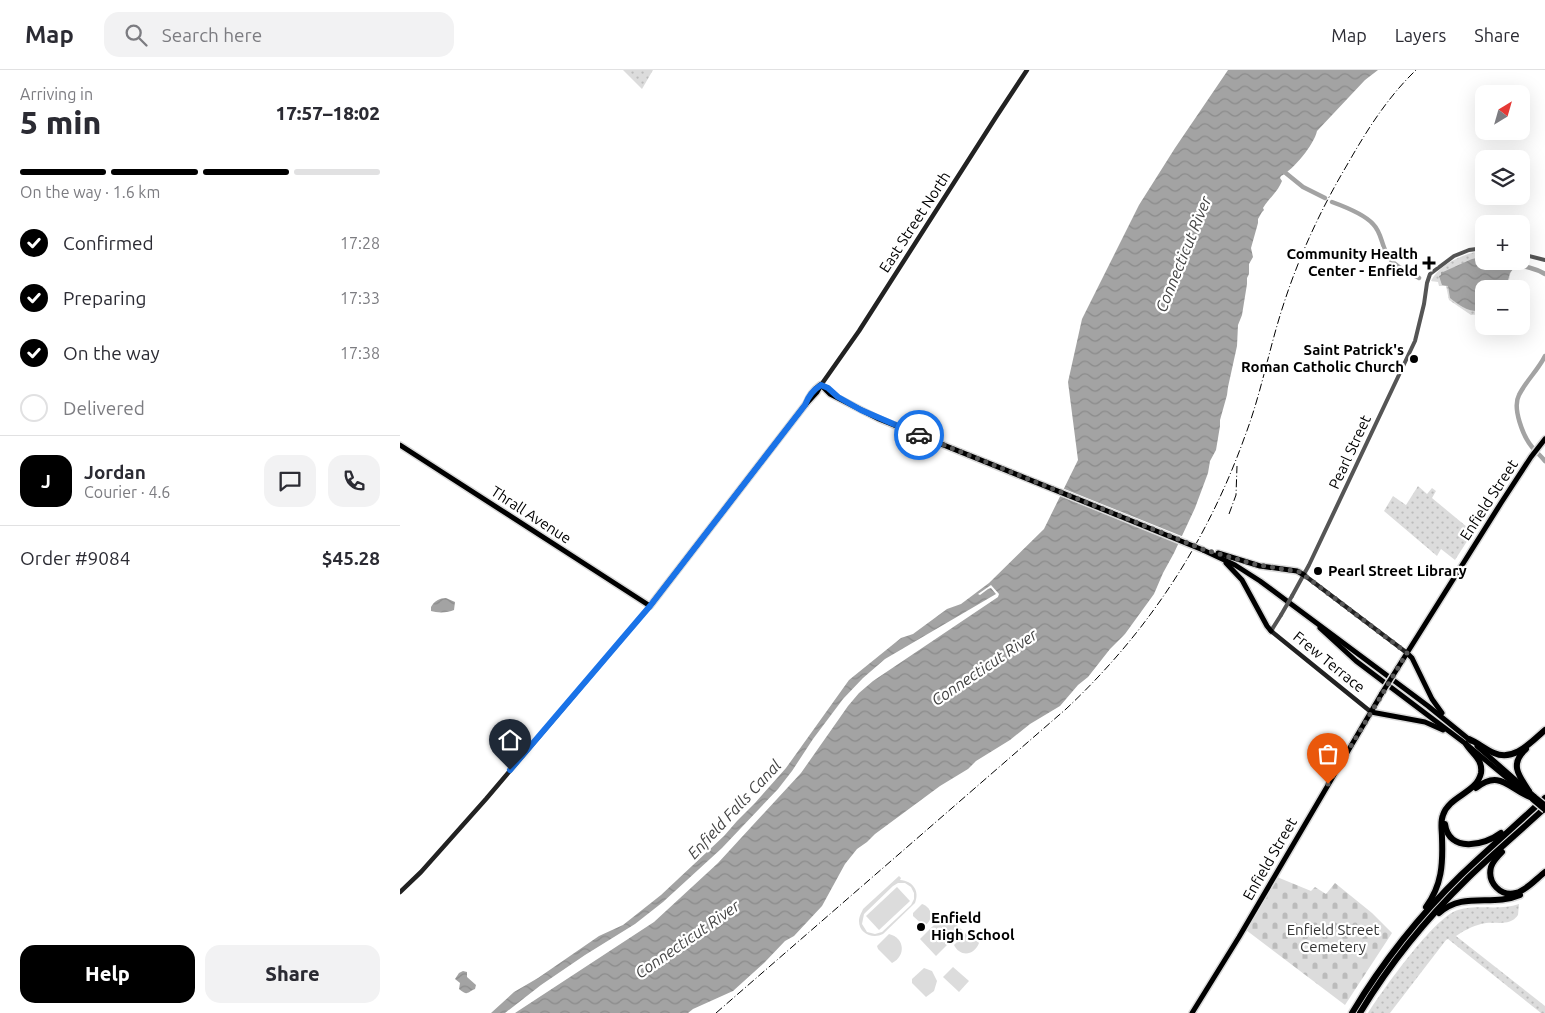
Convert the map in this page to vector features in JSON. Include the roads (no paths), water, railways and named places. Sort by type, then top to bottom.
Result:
[{"type":"highway","points":[[1468,742],[1496,754],[1507,756],[1545,732]]},
{"type":"highway","points":[[1532,796],[1518,773],[1518,760],[1524,750],[1545,732]]},
{"type":"highway","points":[[1404,939],[1408,930],[1430,901],[1439,884],[1442,867],[1442,823],[1444,813],[1450,805],[1475,785],[1480,776],[1480,761],[1468,742]]},
{"type":"highway","points":[[1513,827],[1487,842],[1467,844],[1458,842],[1450,836],[1445,828],[1445,820],[1447,813],[1452,807],[1479,785],[1490,780],[1502,781],[1532,796]]},
{"type":"highway","points":[[1352,1013],[1373,981],[1426,912],[1456,880],[1545,798]]},
{"type":"highway","points":[[1360,1013],[1387,972],[1446,900],[1545,808]]},
{"type":"highway","points":[[1532,820],[1528,827],[1494,861],[1490,870],[1491,880],[1494,886],[1501,891],[1513,893],[1522,890],[1545,872]]},
{"type":"highway","points":[[1424,925],[1450,905],[1467,900],[1515,897],[1524,893],[1545,876]]},
{"type":"main road","name":"East Street North","points":[[400,892],[421,872],[500,782],[650,606],[805,405],[818,392],[1027,70]]},
{"type":"main road","points":[[821,385],[830,394],[883,421],[1220,557],[1256,578],[1450,723]]},
{"type":"main road","name":"Enfield Street","points":[[1192,1013],[1244,929],[1382,693],[1534,453],[1545,439]]},
{"type":"main road","name":"Thrall Avenue","points":[[400,445],[650,606]]},
{"type":"main road","points":[[1204,550],[1254,564],[1297,571],[1304,575],[1407,653],[1412,658],[1436,705],[1450,723],[1468,742],[1545,808]]},
{"type":"main road","points":[[1220,557],[1240,577],[1266,626],[1271,631]]},
{"type":"main road","points":[[1311,618],[1356,661],[1454,735]]},
{"type":"main road","name":"Frew Terrace","points":[[1271,631],[1371,712]]},
{"type":"main road","points":[[1371,712],[1425,722],[1468,742]]},
{"type":"street","name":"Pearl Street","points":[[1271,631],[1304,575],[1415,341],[1430,274],[1454,256],[1475,249]]},
{"type":"street","points":[[1530,256],[1545,260]]},
{"type":"water","name":"Connecticut River","points":[[1228,70],[1378,70],[1365,80],[1317,131],[1312,143],[1302,156],[1281,176],[1282,181],[1280,185],[1263,208],[1264,210],[1258,219],[1251,248],[1253,257],[1249,264],[1242,315],[1238,325],[1237,346],[1220,420],[1216,450],[1210,461],[1208,473],[1195,508],[1154,594],[1125,634],[1060,706],[1030,724],[1010,740],[976,761],[968,769],[940,786],[857,849],[845,864],[822,906],[794,936],[785,941],[733,991],[688,1013],[515,1013],[654,922],[718,863],[801,773],[859,693],[873,681],[998,597],[999,594],[991,585],[978,594],[980,595],[991,588],[996,594],[885,659],[863,678],[843,699],[778,789],[722,848],[663,902],[635,924],[541,985],[505,1013],[491,1013],[514,992],[538,978],[599,936],[623,925],[661,895],[724,836],[786,768],[849,680],[901,638],[913,634],[947,609],[961,604],[989,583],[1044,529],[1078,460],[1068,382],[1082,319],[1139,205]]},
{"type":"water","points":[[1475,258],[1475,270],[1512,270],[1508,280],[1475,280],[1475,311],[1462,306],[1450,298],[1448,286],[1442,285],[1439,276],[1441,272]]},
{"type":"water","points":[[446,598],[455,602],[454,610],[449,612],[431,611],[431,607],[435,602]]},
{"type":"water","points":[[463,971],[467,972],[467,977],[476,985],[475,989],[467,993],[459,989],[460,983],[455,979]]},
{"type":"waterway","points":[[1282,170],[1303,187],[1325,198]]},
{"type":"waterway","points":[[1332,202],[1365,217],[1378,230],[1388,257],[1400,268],[1419,278]]},
{"type":"waterway","points":[[1530,268],[1545,274]]},
{"type":"waterway","points":[[1545,356],[1525,385],[1517,401],[1518,414],[1525,436],[1545,461]]},
{"type":"railway","points":[[716,1013],[1066,709],[1096,680],[1149,617],[1193,549],[1213,513],[1230,475],[1251,420],[1289,287],[1303,251],[1320,216],[1337,182],[1370,127],[1387,103],[1416,70]]},
{"type":"railway","points":[[1229,514],[1236,495],[1237,466]]},
{"type":"place","name":"Community Health Center - Enfield","points":[[1429,263]]},
{"type":"place","name":"Saint Patrick's Roman Catholic Church","points":[[1414,359]]},
{"type":"place","name":"Pearl Street Library","points":[[1318,571]]},
{"type":"place","name":"Enfield High School","points":[[921,927]]},
{"type":"water label","name":"Enfield Falls Canal","points":[[734,809]]},
{"type":"park label","name":"Enfield Street Cemetery","points":[[1333,938]]}]
